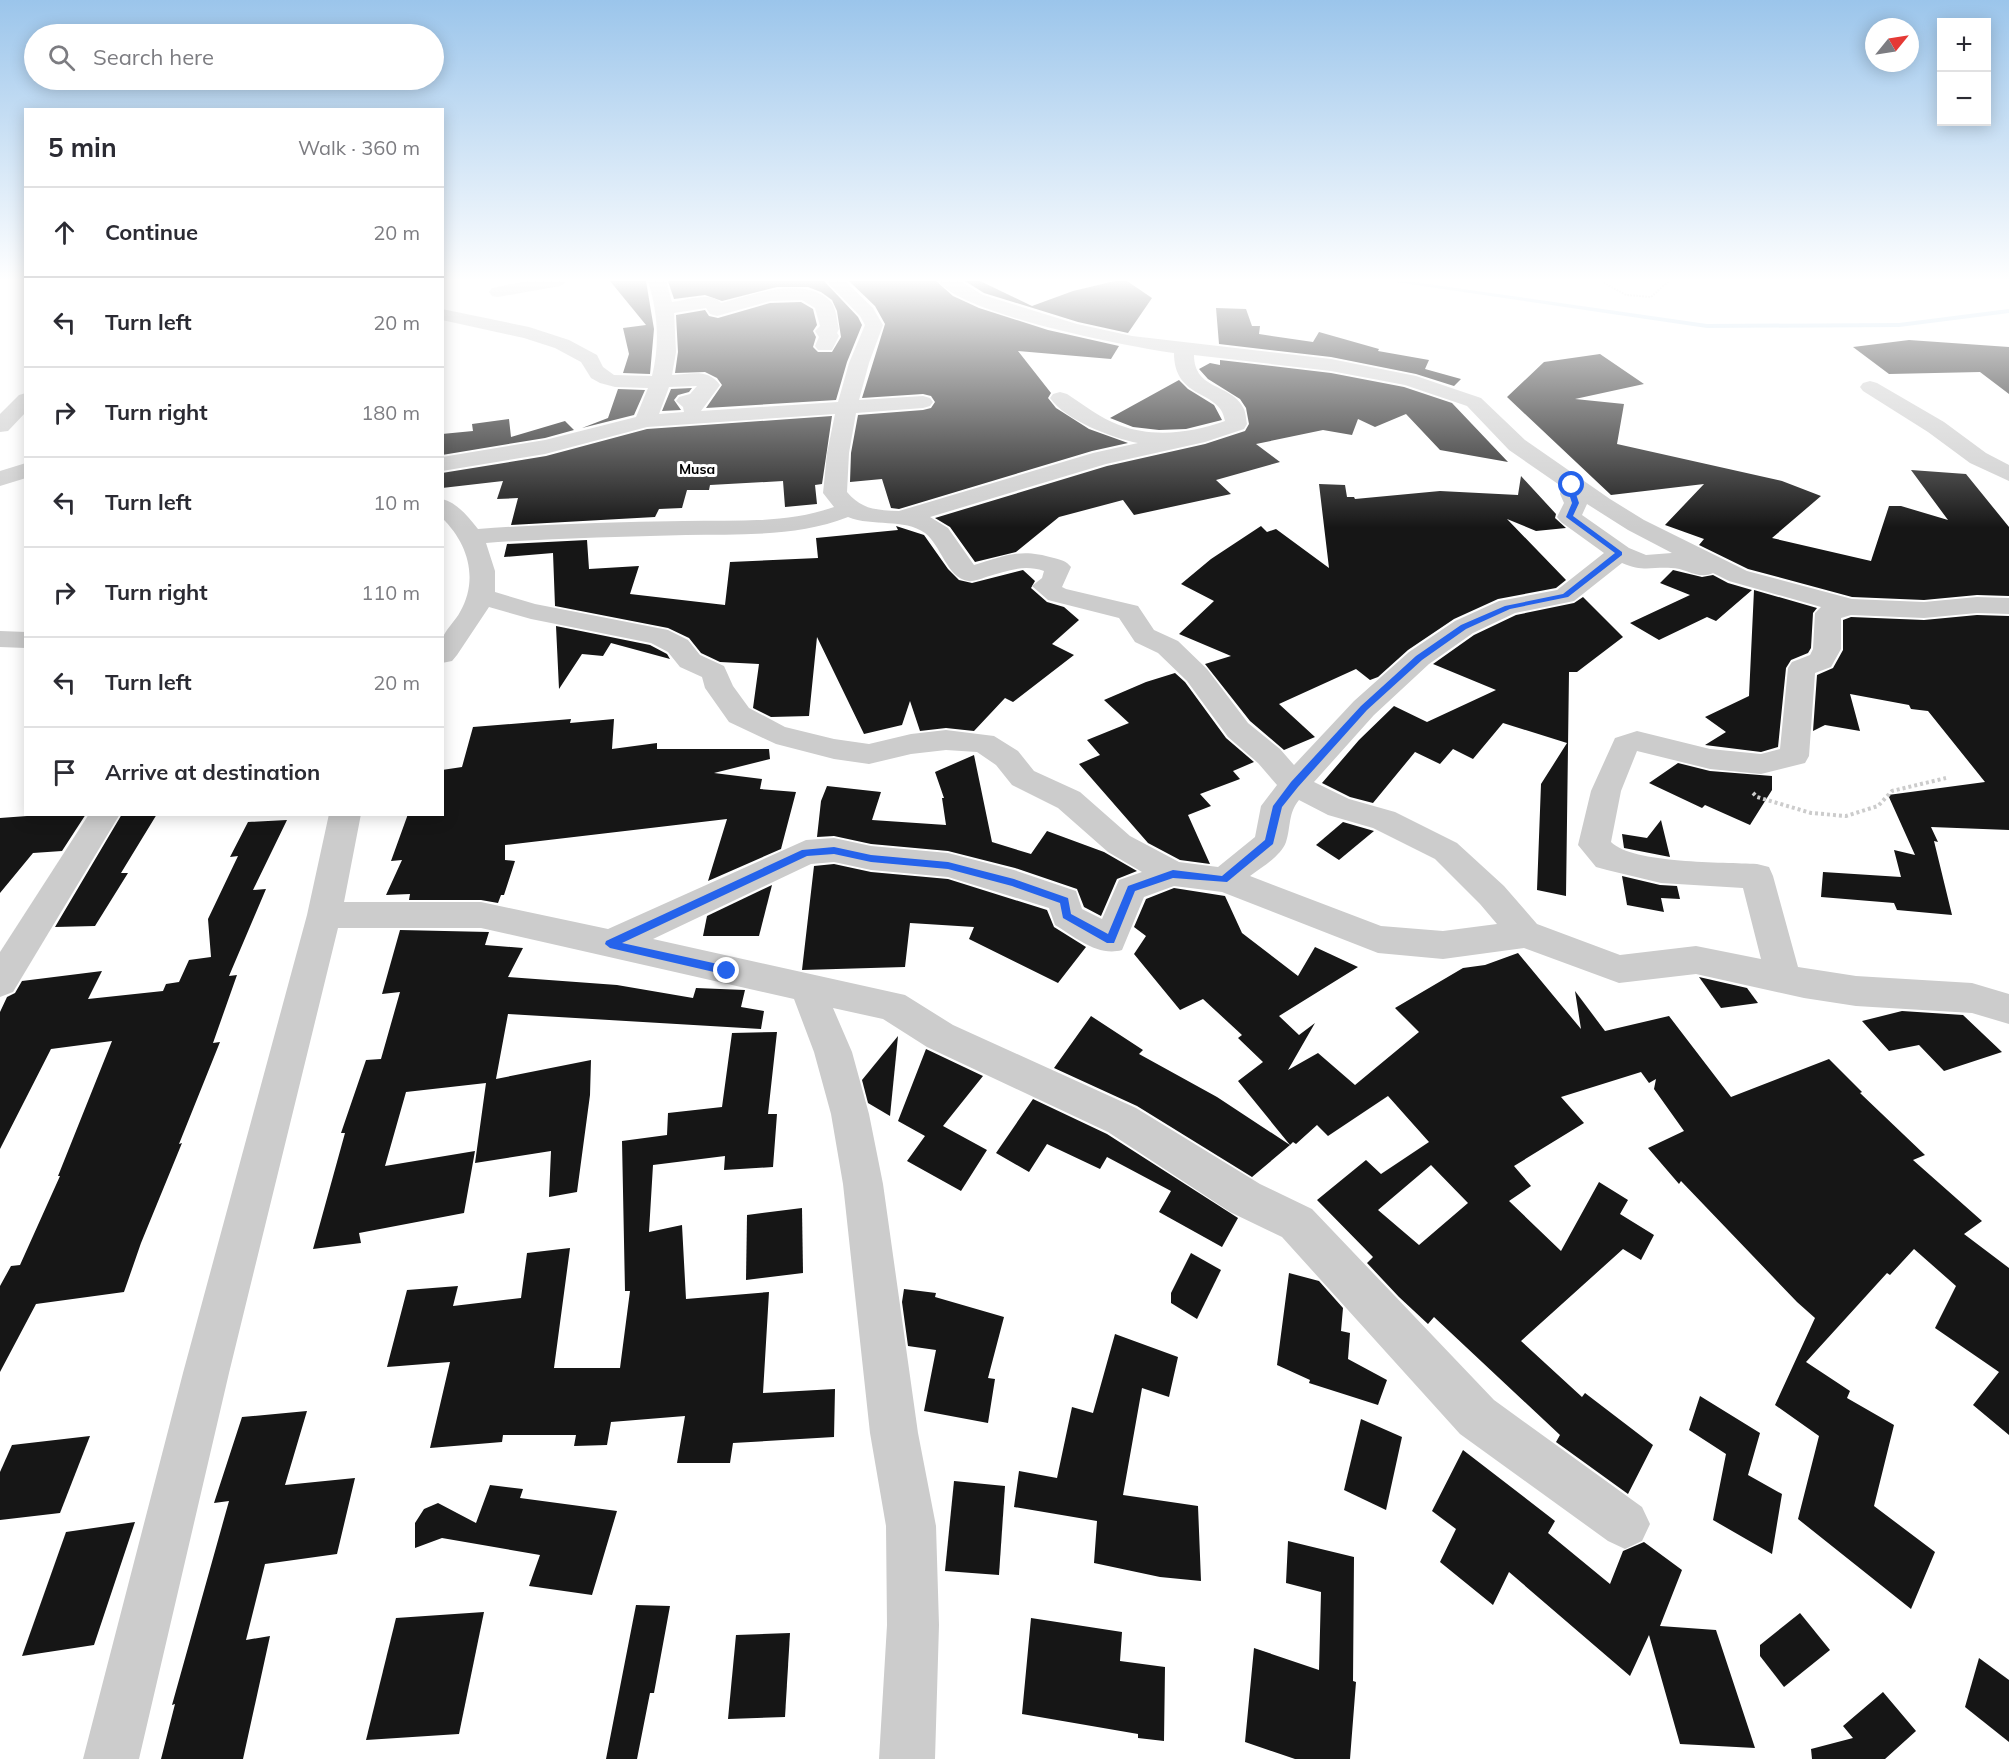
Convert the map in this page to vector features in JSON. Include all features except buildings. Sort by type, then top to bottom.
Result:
[{"type":"street","points":[[592,363],[594,369],[610,381],[705,379],[710,385],[699,395],[701,397],[686,401],[696,404],[692,408]]},
{"type":"street","points":[[645,420],[655,400],[663,363]]},
{"type":"street","points":[[860,363],[835,466],[835,494],[849,509],[866,517],[916,521],[933,527],[954,549],[961,567],[970,574],[1015,560],[1032,559],[1058,567],[1053,582],[1045,586],[1057,595],[1129,612],[1144,636],[1168,647],[1197,675],[1238,730],[1269,756],[1294,784],[1339,807],[1384,820],[1446,851],[1492,896],[1525,934]]},
{"type":"street","points":[[896,520],[1101,458],[1197,437],[1236,424],[1234,410],[1192,380],[1184,368],[1184,363]]},
{"type":"street","points":[[1317,363],[1409,380],[1474,402],[1516,446],[1572,485],[1636,525],[1738,576]]},
{"type":"street","points":[[1870,387],[1936,427],[1978,458],[2009,474]]},
{"type":"street","points":[[1060,398],[1087,417],[1113,430],[1153,438],[1197,437]]},
{"type":"street","points":[[0,426],[24,401]]},
{"type":"street","points":[[444,464],[476,460],[570,441],[645,420],[923,402]]},
{"type":"street","points":[[0,479],[24,471]]},
{"type":"street","points":[[1572,485],[1572,494],[1576,503],[1569,517],[1620,553],[1643,563],[1672,560],[1851,607],[1924,610],[1977,605],[2006,608]]},
{"type":"street","points":[[444,508],[471,537],[482,563],[481,596],[444,653]]},
{"type":"street","points":[[471,537],[553,531],[767,526],[817,521],[849,509]]},
{"type":"street","points":[[1224,880],[1270,842],[1277,806],[1294,784],[1364,708],[1428,652],[1464,627],[1508,607],[1565,596],[1620,553]]},
{"type":"street","points":[[481,596],[531,611],[659,636],[678,646],[690,661],[714,672],[719,688],[739,715],[776,734],[834,749],[869,754],[911,744],[946,740],[984,743],[1007,758],[1023,778],[1069,800],[1119,844],[1173,874],[1224,880],[1292,904],[1378,939],[1443,945],[1525,934],[1619,969],[1696,960],[1856,991],[1972,998],[2009,1009]]},
{"type":"street","points":[[1783,978],[1757,876],[1661,871],[1607,858],[1594,845],[1606,791],[1625,745],[1637,741],[1710,759],[1761,764],[1794,756],[1802,668],[1821,661],[1827,649],[1828,613],[1851,607]]},
{"type":"street","points":[[0,639],[24,640]]},
{"type":"street","points":[[0,982],[104,816]]},
{"type":"street","points":[[111,1759],[206,1373],[324,915],[345,816]]},
{"type":"street","points":[[610,944],[806,852],[834,850],[871,858],[948,865],[1014,883],[1064,900],[1067,916],[1110,940],[1131,888],[1173,874]]},
{"type":"street","points":[[324,915],[481,915],[808,990],[892,1006],[940,1036],[1122,1120],[1245,1198],[1297,1223],[1477,1418],[1625,1524]]},
{"type":"street","points":[[808,990],[833,1052],[852,1126],[863,1184],[894,1432],[911,1526],[913,1625],[907,1759]]},
{"type":"path","points":[[1710,759],[1757,797],[1812,813],[1845,816],[1878,806],[1892,791],[1946,778]]},
{"type":"district","name":"Musa","points":[[697,469]]},
{"type":"route","points":[[727,971],[610,944],[806,852],[834,850],[871,858],[948,865],[1014,883],[1064,900],[1067,916],[1110,940],[1131,888],[1173,874],[1224,880],[1270,842],[1277,806],[1294,784],[1364,708],[1419,658],[1464,627],[1508,607],[1565,596],[1620,553],[1569,517],[1576,503],[1572,494],[1572,485]]}]
